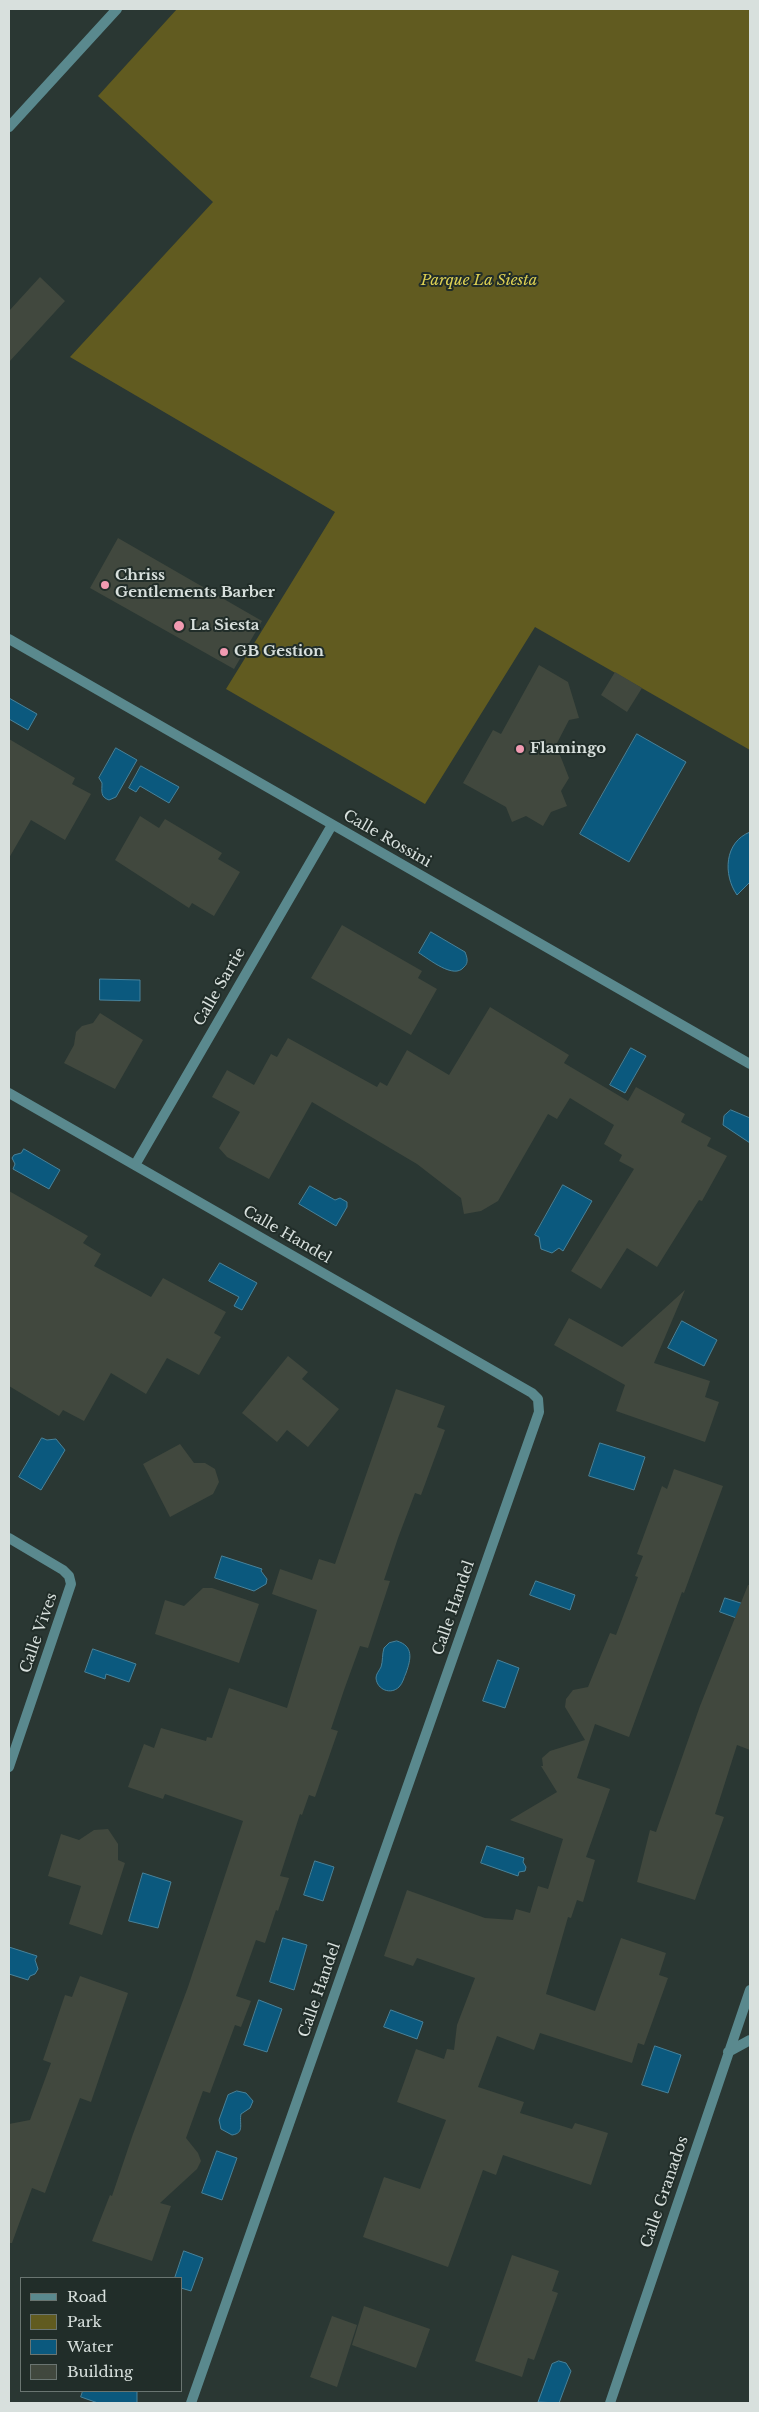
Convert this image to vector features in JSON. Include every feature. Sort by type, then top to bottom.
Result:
[{"type":"street","points":[[9,127],[116,9]]},
{"type":"street","name":"Calle Rossini","points":[[9,639],[750,1064]]},
{"type":"street","name":"Calle Sartie","points":[[134,1165],[332,825]]},
{"type":"street","name":"Calle Handel","points":[[9,1093],[532,1393],[538,1399],[540,1408],[191,2403]]},
{"type":"street","name":"Calle Vives","points":[[9,1538],[63,1570],[69,1576],[71,1584],[9,1767]]},
{"type":"street","name":"Calle Granados","points":[[610,2403],[750,1990]]},
{"type":"street","points":[[728,2052],[750,2040]]},
{"type":"green space","name":"Parque La Siesta","points":[[177,9],[750,9],[750,750],[535,627],[425,804],[226,689],[335,512],[70,357],[213,202],[98,96]]},
{"type":"water","points":[[9,698],[37,714],[28,730],[9,719]]},
{"type":"water","points":[[637,734],[686,762],[629,862],[580,834]]},
{"type":"water","points":[[116,748],[137,760],[116,797],[109,800],[103,795],[102,783],[99,778]]},
{"type":"water","points":[[141,766],[179,787],[169,803],[140,786],[136,792],[129,788]]},
{"type":"water","points":[[750,832],[750,882],[737,895],[729,878],[728,860],[735,843]]},
{"type":"water","points":[[431,932],[465,952],[467,962],[464,967],[460,970],[448,970],[419,953]]},
{"type":"water","points":[[100,979],[140,980],[140,1001],[100,1000]]},
{"type":"water","points":[[631,1048],[646,1056],[625,1093],[610,1085]]},
{"type":"water","points":[[731,1110],[750,1118],[750,1143],[723,1125],[724,1116]]},
{"type":"water","points":[[24,1149],[60,1170],[49,1189],[13,1169],[15,1164],[12,1158]]},
{"type":"water","points":[[563,1185],[592,1201],[563,1251],[559,1248],[552,1253],[541,1249],[539,1237],[535,1235]]},
{"type":"water","points":[[310,1186],[335,1200],[340,1198],[347,1202],[347,1207],[336,1226],[299,1204]]},
{"type":"water","points":[[220,1263],[257,1283],[242,1310],[234,1306],[239,1297],[209,1281]]},
{"type":"water","points":[[682,1321],[717,1340],[704,1366],[668,1348]]},
{"type":"water","points":[[42,1438],[47,1440],[56,1439],[65,1450],[41,1490],[19,1477]]},
{"type":"water","points":[[600,1443],[645,1457],[634,1490],[589,1476]]},
{"type":"water","points":[[222,1556],[262,1569],[261,1571],[267,1579],[266,1584],[254,1591],[215,1578]]},
{"type":"water","points":[[536,1581],[575,1595],[570,1610],[530,1595]]},
{"type":"water","points":[[725,1598],[750,1606],[750,1623],[720,1612]]},
{"type":"water","points":[[397,1641],[406,1646],[409,1650],[410,1658],[400,1685],[392,1691],[388,1691],[379,1686],[376,1677],[381,1667],[384,1648],[389,1643]]},
{"type":"water","points":[[93,1649],[136,1664],[129,1682],[106,1674],[105,1679],[85,1672]]},
{"type":"water","points":[[498,1660],[519,1668],[505,1708],[483,1701]]},
{"type":"water","points":[[487,1846],[524,1858],[525,1871],[519,1872],[518,1876],[481,1863]]},
{"type":"water","points":[[315,1861],[334,1867],[323,1901],[304,1895]]},
{"type":"water","points":[[143,1873],[171,1882],[158,1928],[129,1921]]},
{"type":"water","points":[[283,1938],[307,1945],[294,1990],[270,1982]]},
{"type":"water","points":[[9,1947],[37,1956],[35,1960],[38,1969],[28,1980],[9,1974]]},
{"type":"water","points":[[259,2000],[282,2009],[267,2052],[244,2045]]},
{"type":"water","points":[[391,2010],[423,2022],[417,2039],[384,2027]]},
{"type":"water","points":[[655,2046],[681,2055],[668,2093],[642,2085]]},
{"type":"water","points":[[237,2091],[246,2093],[253,2101],[250,2108],[241,2114],[241,2128],[239,2132],[232,2135],[221,2129],[219,2120],[228,2095]]},
{"type":"water","points":[[217,2151],[237,2158],[222,2200],[202,2193]]},
{"type":"water","points":[[184,2251],[203,2258],[191,2291],[182,2288],[182,2277],[175,2277]]},
{"type":"water","points":[[559,2361],[566,2363],[571,2371],[559,2403],[538,2402],[552,2364]]},
{"type":"water","points":[[83,2392],[137,2392],[137,2403],[98,2403],[81,2397]]},
{"type":"building","points":[[40,277],[65,301],[9,362],[9,311]]},
{"type":"building","points":[[118,538],[262,621],[234,669],[90,588]]},
{"type":"building","name":"Flamingo","points":[[539,665],[568,682],[579,718],[569,720],[556,745],[569,778],[561,791],[567,806],[551,812],[543,826],[526,816],[512,822],[506,807],[463,783],[493,730],[501,734]]},
{"type":"building","points":[[615,672],[642,688],[627,712],[601,695]]},
{"type":"building","points":[[9,739],[75,778],[72,784],[91,794],[65,840],[31,820],[9,858]]},
{"type":"building","points":[[140,816],[159,828],[165,819],[222,853],[218,859],[240,872],[214,916],[192,903],[189,908],[115,860]]},
{"type":"building","points":[[342,925],[422,971],[418,978],[437,989],[411,1035],[311,978]]},
{"type":"building","points":[[490,1007],[569,1055],[564,1063],[628,1101],[636,1087],[685,1114],[681,1122],[711,1138],[707,1146],[727,1156],[702,1201],[699,1200],[657,1267],[627,1248],[601,1289],[571,1271],[634,1169],[619,1161],[622,1155],[604,1144],[614,1125],[570,1098],[557,1119],[548,1114],[498,1201],[481,1211],[464,1214],[461,1198],[417,1164],[312,1102],[269,1179],[227,1157],[219,1148],[240,1112],[212,1097],[227,1070],[254,1085],[271,1054],[277,1057],[288,1038],[377,1087],[380,1082],[387,1086],[407,1050],[449,1075]]},
{"type":"building","points":[[100,1013],[143,1040],[115,1089],[64,1063],[74,1045],[76,1032],[82,1026],[93,1023]]},
{"type":"building","points":[[9,1191],[88,1236],[83,1243],[101,1254],[94,1266],[151,1297],[163,1278],[226,1312],[214,1333],[221,1337],[199,1375],[167,1358],[146,1394],[111,1373],[84,1421],[63,1410],[59,1416],[9,1386]]},
{"type":"building","points":[[685,1290],[654,1363],[710,1381],[705,1397],[719,1402],[705,1442],[616,1411],[625,1385],[554,1345],[569,1318],[622,1347]]},
{"type":"building","points":[[288,1356],[308,1372],[302,1379],[339,1409],[308,1447],[287,1430],[277,1442],[242,1413]]},
{"type":"building","points":[[396,1389],[445,1406],[437,1427],[445,1430],[421,1495],[415,1493],[398,1538],[384,1580],[390,1581],[368,1648],[360,1646],[344,1690],[331,1729],[338,1731],[315,1797],[309,1795],[302,1815],[300,1814],[280,1876],[289,1878],[278,1911],[276,1910],[265,1943],[256,1940],[236,1996],[251,2001],[241,2027],[235,2025],[210,2093],[203,2091],[186,2138],[198,2153],[201,2161],[197,2169],[160,2203],[171,2206],[152,2261],[92,2241],[110,2195],[112,2196],[188,1987],[243,1821],[165,1794],[163,1799],[128,1787],[144,1744],[154,1748],[161,1728],[206,1741],[207,1737],[212,1738],[229,1688],[287,1708],[317,1610],[272,1594],[280,1569],[312,1580],[319,1559],[335,1564]]},
{"type":"building","points":[[180,1444],[194,1463],[205,1463],[215,1469],[219,1482],[213,1494],[170,1517],[143,1464]]},
{"type":"building","points":[[674,1469],[723,1486],[629,1737],[595,1724],[577,1778],[610,1789],[586,1857],[595,1860],[583,1902],[577,1900],[571,1918],[568,1917],[546,1994],[595,2011],[621,1938],[666,1953],[659,1975],[668,1978],[644,2045],[638,2043],[632,2063],[540,2033],[534,2050],[497,2036],[478,2087],[524,2102],[520,2113],[572,2129],[575,2123],[608,2133],[591,2185],[503,2155],[496,2175],[483,2170],[448,2267],[363,2237],[384,2177],[420,2189],[446,2120],[397,2102],[416,2049],[444,2059],[447,2049],[454,2050],[457,2025],[475,1978],[417,1958],[413,1966],[384,1956],[407,1890],[485,1918],[513,1920],[516,1909],[530,1913],[538,1886],[548,1889],[563,1839],[510,1820],[557,1792],[541,1766],[543,1766],[542,1758],[550,1751],[585,1740],[565,1707],[566,1699],[573,1690],[588,1687],[610,1633],[616,1635],[638,1577],[635,1576],[643,1556],[637,1554],[662,1486],[667,1489]]},
{"type":"building","points":[[748,1585],[750,1585],[750,1750],[737,1745],[715,1814],[724,1817],[695,1900],[637,1882],[650,1830],[656,1832],[700,1706]]},
{"type":"building","points":[[203,1588],[212,1588],[259,1604],[239,1663],[155,1634],[165,1600],[184,1606]]},
{"type":"building","points":[[108,1829],[118,1844],[118,1860],[125,1863],[102,1935],[69,1924],[81,1886],[48,1876],[61,1834],[79,1840],[94,1830]]},
{"type":"building","points":[[80,1976],[128,1993],[91,2102],[80,2098],[45,2193],[32,2188],[12,2243],[9,2243],[9,2124],[30,2120],[51,2063],[43,2060],[65,1995],[72,1997]]},
{"type":"building","points":[[512,2255],[559,2271],[552,2291],[558,2293],[534,2360],[528,2358],[522,2377],[475,2361]]},
{"type":"building","points":[[364,2306],[430,2329],[416,2368],[352,2345]]},
{"type":"building","points":[[332,2316],[357,2325],[337,2387],[310,2377]]},
{"type":"place","name":"Chriss Gentlements Barber","points":[[105,585]]},
{"type":"place","name":"La Siesta","points":[[179,626]]},
{"type":"place","name":"GB Gestion","points":[[224,652]]},
{"type":"place","name":"Flamingo","points":[[520,749]]}]
